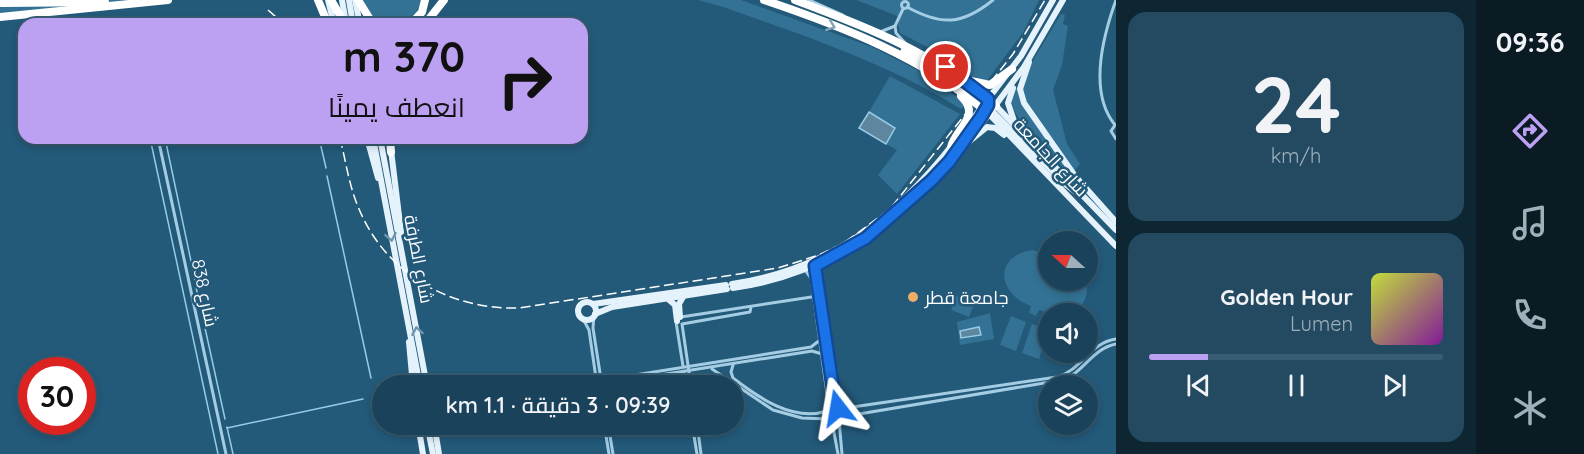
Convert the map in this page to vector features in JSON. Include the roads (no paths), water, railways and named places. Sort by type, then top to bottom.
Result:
[{"type":"highway","points":[[1,3],[19,0]]},
{"type":"highway","points":[[0,17],[168,0]]},
{"type":"highway","points":[[318,0],[326,18]]},
{"type":"highway","points":[[330,0],[346,18]]},
{"type":"highway","points":[[356,0],[369,18]]},
{"type":"highway","points":[[416,18],[422,12],[425,0]]},
{"type":"highway","points":[[429,18],[444,0]]},
{"type":"highway","points":[[764,0],[893,51],[930,70],[989,107]]},
{"type":"highway","points":[[795,0],[906,44],[963,79],[989,107]]},
{"type":"highway","points":[[1,3],[137,3]]},
{"type":"highway","points":[[893,51],[912,55],[927,63],[989,107]]},
{"type":"highway","points":[[963,79],[990,85],[1012,69]]},
{"type":"highway","points":[[930,70],[934,77],[964,98],[969,108],[968,121],[951,147]]},
{"type":"highway","points":[[949,162],[989,107]]},
{"type":"highway","points":[[390,144],[391,152]]},
{"type":"main road","points":[[330,0],[333,18]]},
{"type":"main road","points":[[342,0],[349,18]]},
{"type":"main road","points":[[349,0],[350,18]]},
{"type":"main road","points":[[352,18],[356,0]]},
{"type":"main road","points":[[966,144],[1056,0]]},
{"type":"main road","points":[[989,107],[1032,47],[1056,0]]},
{"type":"main road","points":[[1016,124],[1008,107],[1009,97],[1063,0]]},
{"type":"main road","points":[[1030,58],[1020,89],[1024,103],[1075,176],[1116,222]]},
{"type":"main road","points":[[1024,67],[890,213],[856,240],[805,265],[765,278],[729,287],[593,304],[586,302],[580,306],[579,314],[583,319],[589,319],[608,308],[683,297],[729,287],[804,270],[815,266],[872,234],[980,130],[993,128],[1031,158]]},
{"type":"main road","points":[[989,107],[1064,183],[1082,194]]},
{"type":"main road","name":"شارع الجامعة","points":[[989,107],[1016,124],[1116,230]]},
{"type":"main road","name":"شارع الجامعة","points":[[989,107],[1031,158],[1116,246]]},
{"type":"main road","points":[[369,144],[385,203]]},
{"type":"main road","name":"شارع الطرفة","points":[[374,144],[418,375]]},
{"type":"main road","name":"شارع الطرفة","points":[[381,144],[425,375]]},
{"type":"main road","points":[[391,152],[400,213],[401,242]]},
{"type":"main road","points":[[679,319],[683,297]]},
{"type":"main road","points":[[667,299],[675,305],[679,319]]},
{"type":"main road","points":[[593,304],[595,315]]},
{"type":"main road","points":[[410,339],[408,349],[412,375]]},
{"type":"main road","points":[[420,435],[423,454]]},
{"type":"main road","points":[[429,435],[432,454]]},
{"type":"main road","points":[[436,435],[439,454]]},
{"type":"street","points":[[808,0],[837,11],[849,20]]},
{"type":"street","points":[[906,44],[896,33],[895,26],[905,8],[933,20],[944,21],[972,16],[993,0]]},
{"type":"street","points":[[1116,0],[1105,35],[1101,74],[1106,112],[1116,124],[1111,131],[1116,139]]},
{"type":"street","points":[[878,32],[895,26]]},
{"type":"street","name":"شارع 838","points":[[159,144],[226,454]]},
{"type":"street","points":[[815,266],[818,296],[840,418],[840,454]]},
{"type":"street","points":[[804,270],[811,276],[828,410],[840,454]]},
{"type":"street","points":[[684,375],[680,350],[679,319],[818,296]]},
{"type":"street","points":[[690,375],[682,328],[684,323],[750,312],[752,307]]},
{"type":"street","points":[[592,336],[595,315]]},
{"type":"street","points":[[583,319],[592,336],[599,375]]},
{"type":"street","points":[[1015,386],[1068,373],[1093,348],[1116,339]]},
{"type":"street","points":[[642,375],[811,347],[820,340]]},
{"type":"street","points":[[710,368],[774,410],[802,418],[830,420],[915,402],[1068,378],[1098,350],[1116,344]]},
{"type":"street","points":[[680,350],[686,349]]},
{"type":"street","points":[[661,375],[812,351],[822,354]]},
{"type":"street","points":[[734,364],[731,372],[733,378],[769,403],[797,413],[818,413],[838,408],[915,402]]},
{"type":"street","points":[[606,435],[609,454]]},
{"type":"street","points":[[610,435],[613,454]]},
{"type":"street","points":[[694,435],[697,454]]},
{"type":"street","points":[[698,435],[701,454]]},
{"type":"waterway","points":[[151,144],[218,454]]},
{"type":"waterway","points":[[166,144],[195,280]]},
{"type":"waterway","points":[[320,144],[326,168]]},
{"type":"waterway","points":[[327,176],[371,378]]},
{"type":"waterway","points":[[196,287],[225,419]]},
{"type":"waterway","points":[[227,428],[363,399]]},
{"type":"waterway","points":[[227,427],[233,454]]},
{"type":"railway","points":[[341,144],[350,183],[359,209],[371,232],[386,252],[423,284],[469,303],[519,308],[778,268],[819,255],[844,243],[890,209],[1013,54],[1045,0]]},
{"type":"railway","points":[[268,10],[277,18]]},
{"type":"place","name":"جامعة قطر","points":[[913,297]]}]
